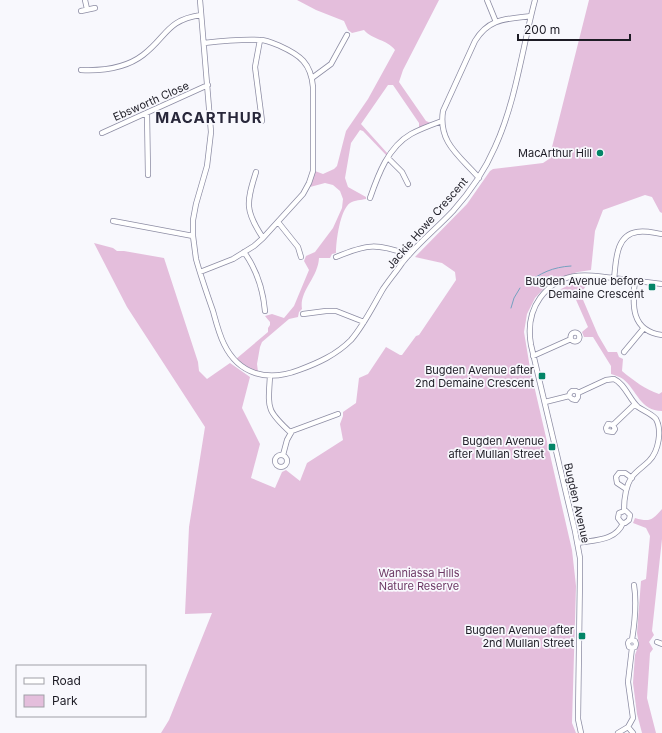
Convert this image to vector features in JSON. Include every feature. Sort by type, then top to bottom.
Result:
[{"type":"street","points":[[86,0],[87,9]]},
{"type":"street","name":"Jackie Howe Crescent","points":[[200,0],[208,85],[211,140],[207,166],[194,215],[193,236],[196,259],[222,340],[229,353],[245,369],[257,374],[270,376],[291,374],[325,360],[335,354],[351,340],[364,322],[390,279],[409,255],[453,211],[479,178],[492,155],[502,130],[535,0]]},
{"type":"street","points":[[487,0],[496,22]]},
{"type":"street","points":[[81,11],[94,8]]},
{"type":"street","points":[[81,70],[96,71],[123,66],[132,62],[147,52],[172,25],[188,17],[201,14]]},
{"type":"street","points":[[479,178],[448,142],[442,129],[445,105],[475,42],[486,27],[496,22],[531,16]]},
{"type":"street","points":[[312,78],[331,64],[347,35]]},
{"type":"street","points":[[200,272],[244,252],[263,238],[303,194],[312,175],[313,162],[312,78],[307,66],[296,54],[273,43],[260,40],[204,42]]},
{"type":"street","points":[[260,40],[255,67],[262,121]]},
{"type":"street","name":"Ebsworth Close","points":[[102,133],[208,85]]},
{"type":"street","points":[[147,113],[148,174]]},
{"type":"street","points":[[370,198],[379,173],[400,142],[407,137],[442,121]]},
{"type":"street","points":[[388,158],[402,172],[408,184]]},
{"type":"street","points":[[256,172],[249,194],[249,210],[254,224],[263,238]]},
{"type":"street","points":[[113,220],[193,236]]},
{"type":"street","points":[[278,222],[298,247],[302,257]]},
{"type":"street","points":[[614,279],[618,250],[624,239],[631,233],[637,232],[662,234]]},
{"type":"street","points":[[336,257],[357,249],[371,246],[385,247],[409,255]]},
{"type":"street","points":[[244,252],[256,273],[264,296],[265,311]]},
{"type":"street","name":"Bugden Avenue","points":[[581,733],[578,719],[580,574],[578,543],[529,336],[531,317],[536,304],[551,287],[575,278],[588,276],[662,285]]},
{"type":"street","points":[[635,281],[633,309],[639,324],[650,332],[662,335]]},
{"type":"street","points":[[303,314],[336,311],[364,322]]},
{"type":"street","points":[[624,352],[644,328]]},
{"type":"street","points":[[534,356],[571,339]]},
{"type":"street","points":[[270,376],[270,408],[276,419],[291,433]]},
{"type":"street","points":[[545,402],[569,396],[572,391],[576,391],[578,393],[606,380],[614,379],[620,384],[635,404],[656,419],[662,431],[661,440],[653,457],[632,478],[626,489],[624,511]]},
{"type":"street","points":[[614,425],[635,404]]},
{"type":"street","points":[[283,456],[287,440],[291,433],[297,428],[338,414]]},
{"type":"street","points":[[656,419],[662,417]]},
{"type":"street","points":[[626,489],[617,483],[616,477],[619,473],[621,473],[632,478]]},
{"type":"street","points":[[623,523],[620,522],[618,518],[619,513],[624,511]]},
{"type":"street","points":[[578,543],[610,537],[618,531],[623,523],[628,522],[630,517],[628,512],[624,511]]},
{"type":"street","points":[[618,733],[628,727],[632,722],[633,715],[629,686],[632,648],[628,643],[629,640],[632,640],[637,598],[634,585]]},
{"type":"street","points":[[657,642],[662,644]]},
{"type":"street","points":[[628,727],[634,733]]},
{"type":"green space","points":[[297,0],[439,0],[403,70],[399,82],[426,121],[431,123],[419,128],[419,123],[393,85],[388,85],[361,124],[388,154],[387,156],[363,131],[360,130],[351,143],[345,178],[348,187],[366,197],[366,199],[350,203],[344,212],[339,226],[336,253],[332,254],[330,258],[319,258],[316,272],[303,296],[302,309],[299,312],[298,317],[289,319],[262,342],[257,364],[258,372],[246,367],[236,359],[268,332],[270,322],[265,316],[272,314],[284,318],[294,306],[309,270],[304,261],[306,256],[315,252],[333,228],[342,208],[343,199],[340,191],[333,185],[325,183],[310,187],[315,171],[323,174],[337,166],[346,131],[368,99],[395,50],[392,46],[371,36],[364,30],[352,33],[348,30],[344,21],[316,10]]},
{"type":"green space","name":"Wanniassa Hills Nature Reserve","points":[[589,0],[662,0],[662,213],[652,197],[645,195],[603,210],[595,231],[591,270],[578,272],[559,278],[546,286],[535,298],[527,314],[524,332],[530,368],[572,550],[576,586],[572,723],[576,733],[161,733],[169,720],[212,613],[185,614],[189,527],[205,427],[127,307],[94,243],[113,248],[117,251],[164,258],[198,362],[199,371],[207,379],[230,363],[250,377],[242,408],[260,444],[251,478],[275,488],[282,472],[286,470],[300,481],[307,463],[343,440],[340,424],[343,412],[356,403],[359,378],[368,374],[386,347],[402,355],[416,336],[419,335],[456,280],[455,272],[442,263],[415,257],[467,204],[490,171],[493,169],[543,163],[549,159]]},
{"type":"green space","points":[[593,282],[586,285],[581,295],[598,335],[608,352],[617,352],[619,357],[623,359],[622,371],[649,390],[659,394],[662,392],[662,411],[649,408],[623,379],[611,374],[611,366],[593,337],[584,337],[582,332],[588,327],[573,293],[567,290],[553,293],[573,283]]},
{"type":"green space","points":[[662,509],[662,539],[652,631],[654,635],[649,642],[653,649],[650,653],[647,698],[656,733],[642,733],[637,714],[633,683],[635,655],[639,644],[637,633],[641,581],[646,579],[650,536],[646,528],[633,523],[635,518],[650,520]]},
{"type":"waterway","points":[[526,284],[547,271],[571,266]]},
{"type":"waterway","points":[[511,308],[514,298],[520,288]]},
{"type":"place","name":"MacArthur Hill","points":[[600,153]]},
{"type":"place","name":"Bugden Avenue before Demaine Crescent","points":[[652,287]]},
{"type":"place","name":"Bugden Avenue after 2nd Demaine Crescent","points":[[542,376]]},
{"type":"place","name":"Bugden Avenue after Mullan Street","points":[[552,447]]},
{"type":"place","name":"Bugden Avenue after 2nd Mullan Street","points":[[582,636]]},
{"type":"district","name":"MACARTHUR","points":[[209,117]]}]
